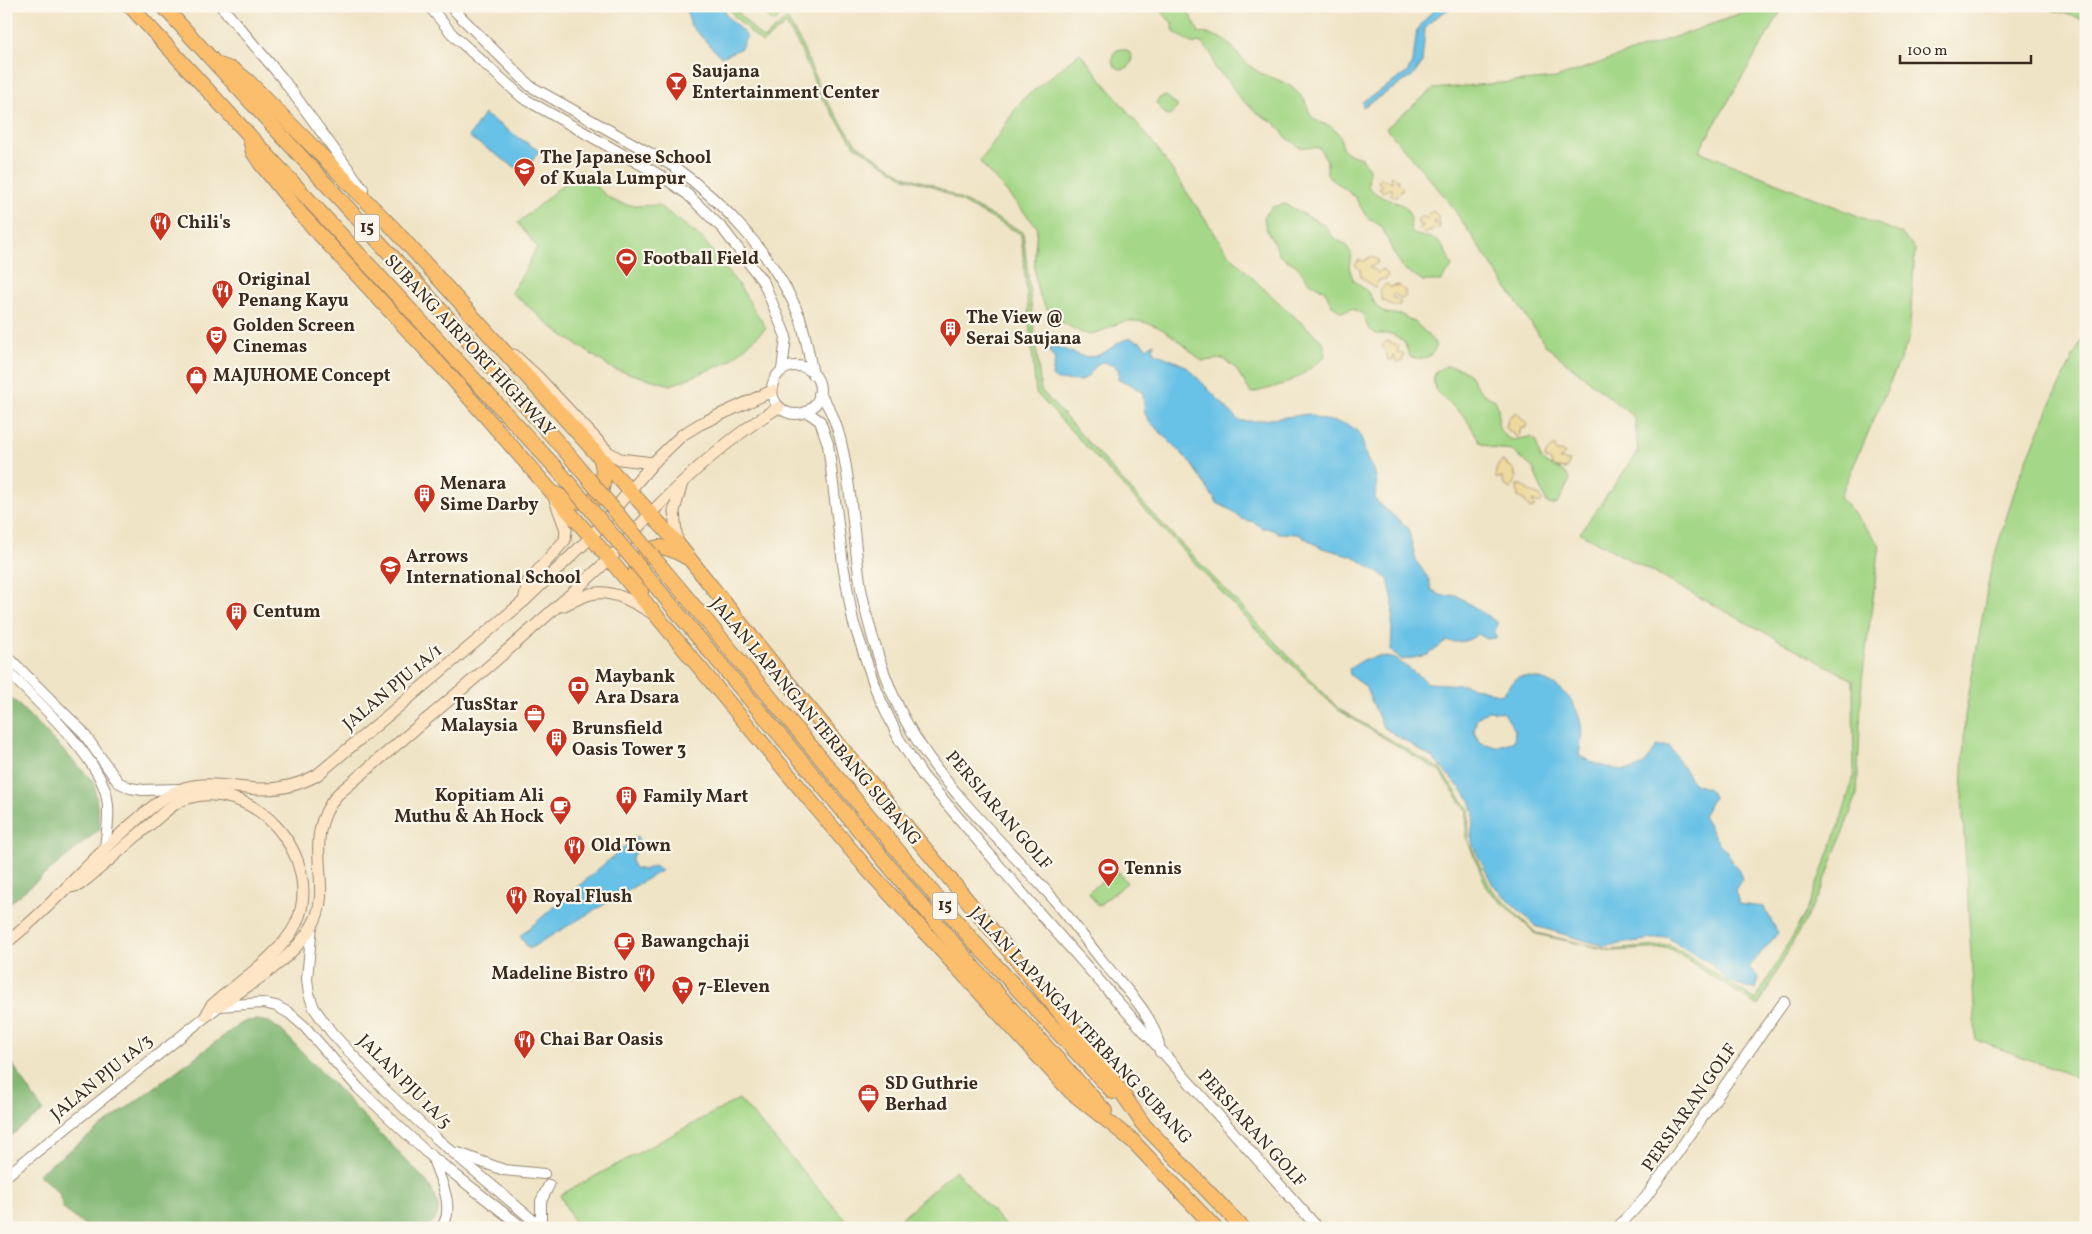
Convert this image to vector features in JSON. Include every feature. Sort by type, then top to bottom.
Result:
[{"type":"main road","name":"SUBANG AIRPORT HIGHWAY","points":[[130,6],[556,468],[652,582]]},
{"type":"main road","name":"SUBANG AIRPORT HIGHWAY","points":[[163,6],[424,291],[567,453],[664,570]]},
{"type":"main road","points":[[216,64],[234,70],[247,80],[394,228],[677,543],[777,669],[1102,1064],[1146,1128]]},
{"type":"main road","points":[[249,135],[253,152],[300,212],[452,378],[610,558],[868,870],[1071,1092],[1134,1142]]},
{"type":"main road","points":[[501,348],[519,358],[538,376],[608,452],[620,459],[653,463]]},
{"type":"main road","name":"JALAN PJU 1A/1","points":[[6,943],[39,915],[105,847],[153,806],[180,789],[224,785],[262,789],[277,788],[304,782],[317,776],[524,601],[591,537],[653,463],[682,434],[772,392]]},
{"type":"main road","points":[[219,1006],[282,960],[312,925],[319,900],[318,841],[321,823],[331,802],[556,608],[610,558],[682,482],[728,442],[753,423],[779,407]]},
{"type":"main road","points":[[552,492],[585,504],[592,500],[599,493],[605,477],[601,459]]},
{"type":"main road","points":[[677,543],[674,511],[682,482]]},
{"type":"main road","points":[[524,601],[528,582],[565,540],[566,530],[552,492]]},
{"type":"main road","points":[[644,599],[635,574],[638,564],[644,556],[658,547],[671,549],[689,558]]},
{"type":"main road","name":"JALAN LAPANGAN TERBANG SUBANG","points":[[664,570],[974,942],[1146,1128],[1243,1228]]},
{"type":"main road","name":"JALAN LAPANGAN TERBANG SUBANG","points":[[652,582],[975,969],[1215,1228]]},
{"type":"main road","points":[[556,608],[595,593],[608,594],[619,596],[658,616]]},
{"type":"main road","points":[[65,888],[79,885],[166,810],[182,800],[223,796],[249,805],[275,824],[297,859],[302,874],[302,906],[296,925],[277,950],[211,1006],[206,1016]]},
{"type":"street","points":[[221,6],[282,78],[352,175],[394,228]]},
{"type":"street","points":[[429,6],[453,35],[522,98],[663,176],[687,194],[723,229],[764,283],[786,337],[782,370]]},
{"type":"street","points":[[450,6],[530,86],[673,166],[694,181],[735,220],[777,273],[800,318],[813,374]]},
{"type":"street","points":[[795,367],[808,370],[817,380],[819,394],[817,401],[807,412],[792,414],[779,407],[772,392],[776,376],[782,370],[795,367]]},
{"type":"street","name":"PERSIARAN GOLF","points":[[819,394],[830,407],[841,436],[862,593],[888,681],[904,717],[943,778],[1051,896],[1142,1009],[1156,1031],[1160,1052]]},
{"type":"street","name":"PERSIARAN GOLF","points":[[807,412],[820,421],[828,444],[846,583],[853,621],[876,690],[899,739],[923,776],[1160,1052],[1318,1228]]},
{"type":"street","points":[[6,655],[70,718],[118,782],[143,790],[180,789]]},
{"type":"street","points":[[6,670],[62,726],[84,754],[104,786],[109,816],[105,847]]},
{"type":"street","points":[[876,690],[880,690],[888,681]]},
{"type":"street","points":[[84,754],[92,746]]},
{"type":"street","name":"JALAN PJU 1A/5","points":[[312,925],[307,979],[309,994],[321,1020],[385,1090],[452,1152],[541,1227]]},
{"type":"street","name":"JALAN PJU 1A/5","points":[[219,1006],[246,1002],[263,1003],[276,1006],[289,1013],[304,1026],[359,1089],[432,1156],[523,1228]]},
{"type":"street","name":"PERSIARAN GOLF","points":[[1617,1228],[1646,1197],[1784,1002]]},
{"type":"street","name":"JALAN PJU 1A/3","points":[[6,1176],[219,1006]]},
{"type":"street","points":[[452,1152],[504,1170],[544,1174]]},
{"type":"street","points":[[432,1156],[448,1207],[446,1221],[441,1228]]},
{"type":"street","points":[[541,1227],[541,1201],[549,1185]]},
{"type":"green space","points":[[730,6],[735,6],[740,15],[763,39],[787,19],[801,43],[823,96],[857,145],[905,176],[933,185],[1023,232],[1041,390],[1148,509],[1339,709],[1440,769],[1469,810],[1468,840],[1491,889],[1536,933],[1611,950],[1670,945],[1756,1000],[1808,908],[1840,823],[1854,776],[1853,680],[1580,533],[1638,452],[1635,418],[1546,346],[1447,199],[1386,128],[1433,89],[1556,78],[1721,21],[1758,6],[1784,6],[1699,151],[1902,234],[1915,249],[1909,339],[1840,497],[1880,545],[1862,680],[1857,795],[1821,891],[1758,1006],[1669,948],[1612,951],[1536,934],[1488,890],[1466,837],[1467,811],[1439,771],[1338,710],[1259,632],[1036,393],[1021,234],[932,186],[905,178],[855,146],[821,97],[799,46],[786,24],[762,43],[734,16]]},
{"type":"green space","points":[[757,6],[791,6],[774,23]]},
{"type":"green space","points":[[1166,6],[1184,7],[1199,33],[1210,34],[1225,41],[1254,69],[1291,86],[1305,101],[1313,118],[1336,131],[1340,136],[1344,150],[1362,158],[1369,169],[1368,186],[1372,191],[1406,207],[1411,218],[1410,230],[1418,235],[1435,240],[1442,246],[1452,267],[1441,281],[1423,281],[1404,269],[1393,252],[1382,227],[1366,216],[1355,197],[1327,175],[1327,160],[1319,148],[1299,147],[1286,137],[1276,124],[1257,113],[1238,96],[1228,80],[1215,69],[1212,55],[1203,44],[1198,42],[1193,44],[1174,32],[1172,23],[1161,11]]},
{"type":"green space","points":[[2039,6],[2078,6],[2086,10],[2086,20]]},
{"type":"green space","points":[[1122,49],[1129,52],[1132,59],[1129,66],[1122,69],[1115,66],[1112,59],[1115,52]]},
{"type":"green space","points":[[1080,53],[1157,148],[1228,253],[1266,291],[1324,343],[1325,356],[1308,371],[1291,381],[1273,388],[1251,393],[1236,369],[1224,359],[1202,361],[1174,337],[1151,324],[1126,321],[1103,331],[1085,334],[1054,316],[1045,306],[1039,295],[1036,282],[1037,227],[980,162],[1022,100]]},
{"type":"green space","points":[[1166,96],[1178,106],[1171,115],[1165,114],[1156,103],[1159,98]]},
{"type":"green space","name":"Football Field","points":[[580,170],[613,200],[630,205],[658,205],[702,238],[740,287],[766,328],[729,362],[671,385],[613,369],[557,331],[511,292],[537,247],[518,223]]},
{"type":"green space","points":[[1285,204],[1324,225],[1334,238],[1345,244],[1351,253],[1349,267],[1353,280],[1368,292],[1377,307],[1386,313],[1402,315],[1416,323],[1437,345],[1430,356],[1423,358],[1410,357],[1404,342],[1391,334],[1376,334],[1368,328],[1363,314],[1353,309],[1341,312],[1332,305],[1325,291],[1308,281],[1297,266],[1279,255],[1266,228],[1264,217],[1272,207]]},
{"type":"green space","points":[[2086,331],[2086,1081],[1976,1040],[1962,798],[1965,716],[1991,567],[2018,480],[2054,396]]},
{"type":"green space","points":[[1446,366],[1465,371],[1480,390],[1495,400],[1498,407],[1498,426],[1504,435],[1511,440],[1530,437],[1537,441],[1541,458],[1560,470],[1570,480],[1558,503],[1553,505],[1547,503],[1533,468],[1511,450],[1492,448],[1481,443],[1465,417],[1437,392],[1433,380],[1436,371]]},
{"type":"green space","points":[[6,692],[94,782],[100,829],[6,906]]},
{"type":"green space","name":"Tennis","points":[[1117,870],[1127,883],[1098,906],[1088,892]]},
{"type":"green space","points":[[246,1021],[269,1022],[282,1031],[427,1182],[437,1200],[438,1206],[436,1218],[432,1223],[425,1228],[89,1228],[63,1209],[59,1193],[38,1174],[237,1026]]},
{"type":"green space","points":[[6,1054],[43,1111],[6,1139]]},
{"type":"green space","points":[[739,1099],[853,1228],[577,1228],[560,1195]]},
{"type":"green space","points":[[955,1170],[1007,1228],[890,1228]]},
{"type":"sand","points":[[1391,176],[1398,179],[1398,183],[1403,188],[1396,197],[1390,194],[1393,189],[1388,189],[1384,192],[1379,188],[1382,186],[1378,182],[1381,178],[1392,182]]},
{"type":"sand","points":[[1433,211],[1439,217],[1438,220],[1433,222],[1434,224],[1439,223],[1440,227],[1424,234],[1419,229],[1424,225],[1419,225],[1417,221],[1421,216],[1428,219],[1428,214]]},
{"type":"sand","points":[[1370,257],[1377,259],[1378,263],[1369,268],[1376,270],[1377,273],[1383,269],[1388,275],[1386,279],[1379,280],[1375,288],[1361,277],[1360,269],[1355,265],[1359,260],[1364,261]]},
{"type":"sand","points":[[1386,284],[1390,287],[1398,285],[1405,290],[1405,297],[1402,299],[1394,294],[1393,297],[1400,301],[1400,305],[1393,306],[1382,300],[1380,289]]},
{"type":"sand","points":[[1387,341],[1399,346],[1397,353],[1404,354],[1402,361],[1396,362],[1393,355],[1392,360],[1388,360],[1386,351],[1382,346]]},
{"type":"sand","points":[[1516,412],[1527,424],[1525,428],[1521,428],[1517,437],[1506,428],[1508,418]]},
{"type":"sand","points":[[1552,447],[1555,447],[1556,452],[1561,451],[1565,454],[1559,460],[1570,461],[1566,469],[1553,467],[1550,460],[1545,459],[1546,453]]},
{"type":"sand","points":[[1502,461],[1514,469],[1516,480],[1511,489],[1504,485],[1502,478],[1496,478],[1497,468]]},
{"type":"sand","points":[[1517,485],[1521,485],[1540,496],[1542,501],[1540,504],[1532,501],[1535,507],[1530,509],[1524,500],[1518,497]]},
{"type":"water","points":[[685,6],[723,6],[726,15],[747,36],[740,49],[721,57],[691,26]]},
{"type":"water","points":[[1440,6],[1454,6],[1433,19],[1425,29],[1422,63],[1413,76],[1363,107],[1362,102],[1407,73],[1413,61],[1417,29]]},
{"type":"water","points":[[484,114],[539,151],[524,173],[469,137]]},
{"type":"water","points":[[1130,338],[1141,342],[1147,348],[1154,343],[1153,352],[1186,366],[1239,421],[1255,421],[1309,414],[1314,417],[1345,424],[1355,429],[1361,437],[1367,459],[1374,470],[1377,482],[1375,500],[1408,528],[1416,561],[1428,578],[1432,590],[1442,596],[1456,595],[1498,623],[1495,631],[1496,638],[1487,639],[1478,634],[1463,641],[1447,641],[1428,655],[1402,660],[1391,651],[1393,602],[1388,579],[1353,556],[1322,548],[1298,534],[1280,533],[1262,528],[1254,522],[1241,519],[1231,510],[1217,503],[1190,462],[1150,422],[1145,414],[1143,393],[1129,383],[1118,380],[1119,370],[1111,365],[1105,362],[1100,363],[1081,381],[1057,380],[1052,376],[1055,360],[1049,350],[1050,347],[1058,347],[1088,357],[1100,355],[1118,343]]},
{"type":"water","points":[[1380,656],[1396,659],[1428,683],[1466,685],[1501,695],[1518,677],[1540,679],[1550,683],[1567,695],[1578,714],[1582,732],[1579,756],[1609,768],[1626,770],[1639,767],[1650,758],[1657,746],[1669,746],[1694,784],[1709,789],[1713,797],[1703,816],[1718,842],[1726,850],[1739,870],[1742,879],[1735,890],[1739,904],[1764,907],[1778,933],[1749,967],[1759,978],[1756,990],[1728,981],[1709,962],[1667,937],[1604,946],[1535,926],[1493,885],[1473,846],[1471,836],[1474,814],[1470,799],[1434,759],[1383,727],[1365,686],[1350,675],[1349,669],[1363,660]],"holes":[[[1488,711],[1503,712],[1515,730],[1514,741],[1496,747],[1479,742],[1474,731],[1477,718]]]},
{"type":"water","points":[[637,836],[641,849],[633,855],[631,861],[635,868],[644,870],[653,866],[662,870],[529,949],[520,936]]},
{"type":"place","name":"Saujana Entertainment Center","points":[[676,101]]},
{"type":"place","name":"The Japanese School of Kuala Lumpur","points":[[524,187]]},
{"type":"place","name":"Chili's","points":[[161,242]]},
{"type":"place","name":"Football Field","points":[[627,278]]},
{"type":"place","name":"Original Penang Kayu","points":[[222,309]]},
{"type":"place","name":"The View @ Serai Saujana","points":[[950,347]]},
{"type":"place","name":"Golden Screen Cinemas","points":[[217,355]]},
{"type":"place","name":"MAJUHOME Concept","points":[[197,395]]},
{"type":"place","name":"Menara Sime Darby","points":[[424,513]]},
{"type":"place","name":"Arrows International School","points":[[390,586]]},
{"type":"place","name":"Centum","points":[[237,631]]},
{"type":"place","name":"Maybank Ara Dsara","points":[[579,706]]},
{"type":"place","name":"TusStar Malaysia","points":[[534,734]]},
{"type":"place","name":"Brunsfield Oasis Tower 3","points":[[556,758]]},
{"type":"place","name":"Family Mart","points":[[627,816]]},
{"type":"place","name":"Kopitiam Ali Muthu & Ah Hock","points":[[560,825]]},
{"type":"place","name":"Old Town","points":[[575,865]]},
{"type":"place","name":"Tennis","points":[[1108,888]]},
{"type":"place","name":"Royal Flush","points":[[517,916]]},
{"type":"place","name":"Bawangchaji","points":[[625,961]]},
{"type":"place","name":"Madeline Bistro","points":[[644,993]]},
{"type":"place","name":"7-Eleven","points":[[682,1006]]},
{"type":"place","name":"Chai Bar Oasis","points":[[524,1059]]},
{"type":"place","name":"SD Guthrie Berhad","points":[[869,1113]]}]
